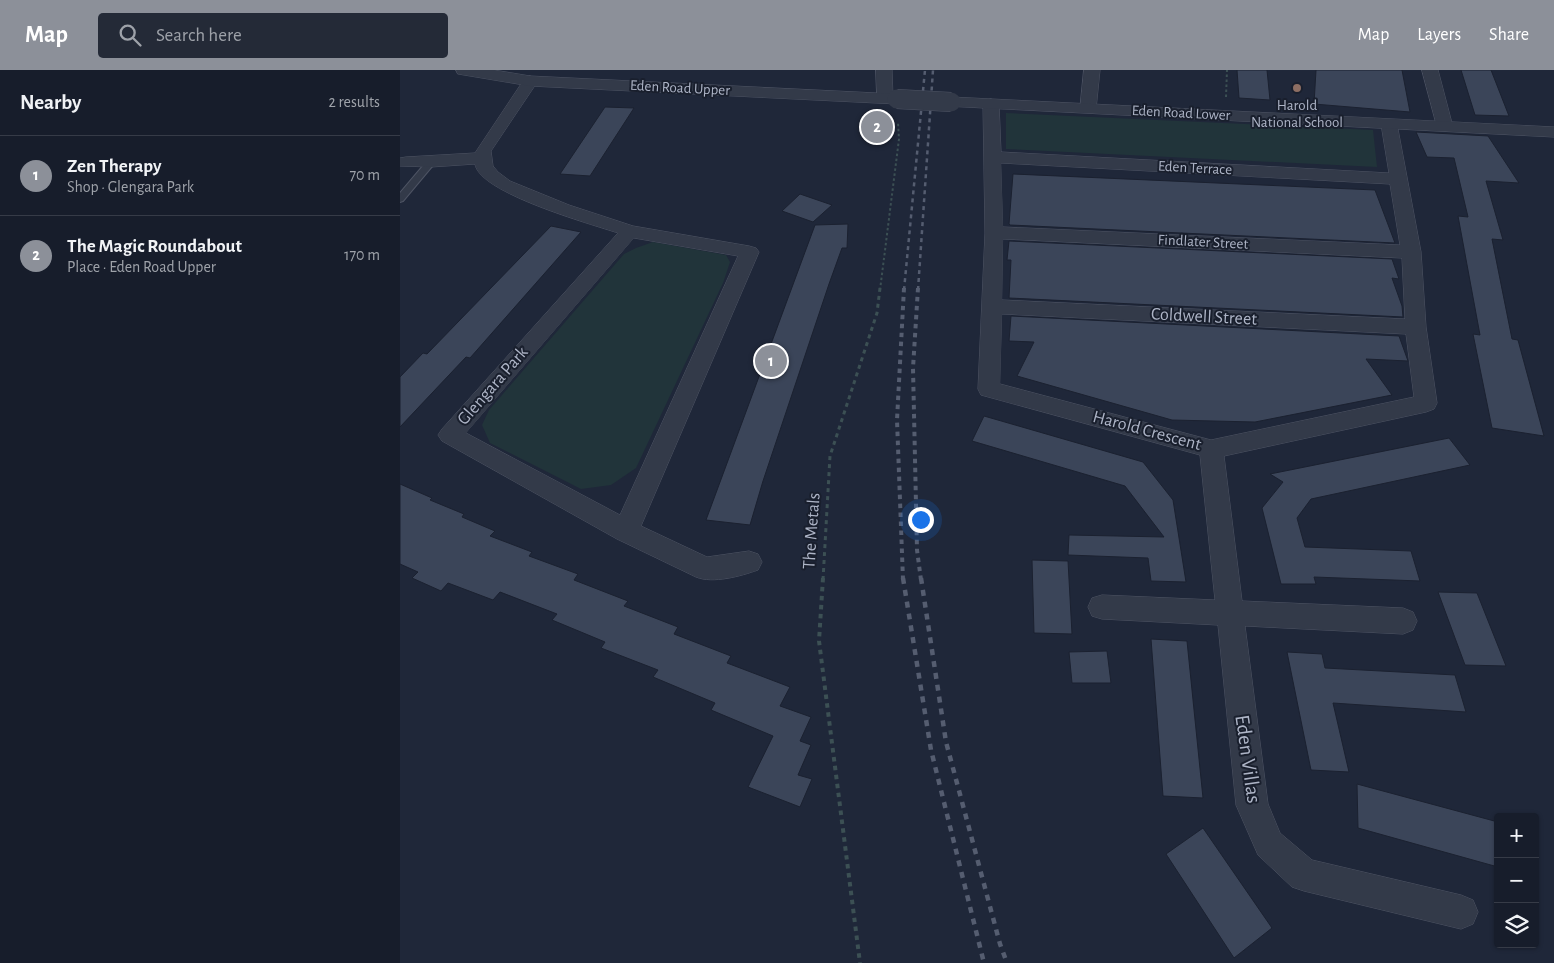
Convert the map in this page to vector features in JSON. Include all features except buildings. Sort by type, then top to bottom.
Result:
[{"type":"street","name":"Eden Road Upper","points":[[464,70],[530,80],[893,104]]},
{"type":"street","points":[[884,70],[893,104]]},
{"type":"street","points":[[1088,109],[1092,70]]},
{"type":"street","points":[[1430,70],[1445,127]]},
{"type":"street","points":[[530,80],[483,151],[484,167],[492,176],[504,184],[563,209],[630,231],[750,252],[626,531]]},
{"type":"street","name":"Eden Road Lower","points":[[893,104],[951,102],[1554,132]]},
{"type":"street","name":"Harold Crescent","points":[[991,104],[994,233],[989,389],[1211,449],[1426,403],[1416,327],[1411,252],[1389,124]]},
{"type":"street","name":"Eden Terrace","points":[[992,157],[1398,179]]},
{"type":"street","points":[[406,162],[482,158]]},
{"type":"street","name":"Glengara Park","points":[[630,231],[450,435],[626,531],[705,569],[749,562]]},
{"type":"street","name":"Findlater Street","points":[[994,233],[1411,252]]},
{"type":"street","name":"Coldwell Street","points":[[992,307],[1416,327]]},
{"type":"street","name":"Eden Villas","points":[[1211,449],[1252,805],[1269,844],[1304,875],[1461,912]]},
{"type":"street","points":[[1102,607],[1403,621]]},
{"type":"lane","points":[[400,199],[431,162]]},
{"type":"path","points":[[1225,115],[1228,70]]},
{"type":"path","name":"The Metals","points":[[860,963],[819,641],[830,456],[877,313],[899,139],[893,104]]},
{"type":"shaded area","points":[[1006,113],[1373,130],[1377,167],[1006,149]]},
{"type":"shaded area","points":[[653,242],[726,255],[730,262],[723,283],[636,468],[611,485],[581,489],[490,443],[482,425],[489,410],[624,254]]},
{"type":"railway","points":[[904,290],[925,70]]},
{"type":"railway","points":[[918,290],[933,70]]},
{"type":"railway","points":[[903,580],[897,420],[904,288]]},
{"type":"railway","points":[[918,288],[913,368],[917,550],[921,580]]},
{"type":"railway","points":[[903,578],[931,750],[984,963]]},
{"type":"railway","points":[[921,578],[946,742],[1000,944],[1007,963]]},
{"type":"place","name":"Harold National School","points":[[1297,88]]},
{"type":"place","name":"The Magic Roundabout","points":[[877,127]]},
{"type":"place","name":"Zen Therapy","points":[[771,361]]}]
